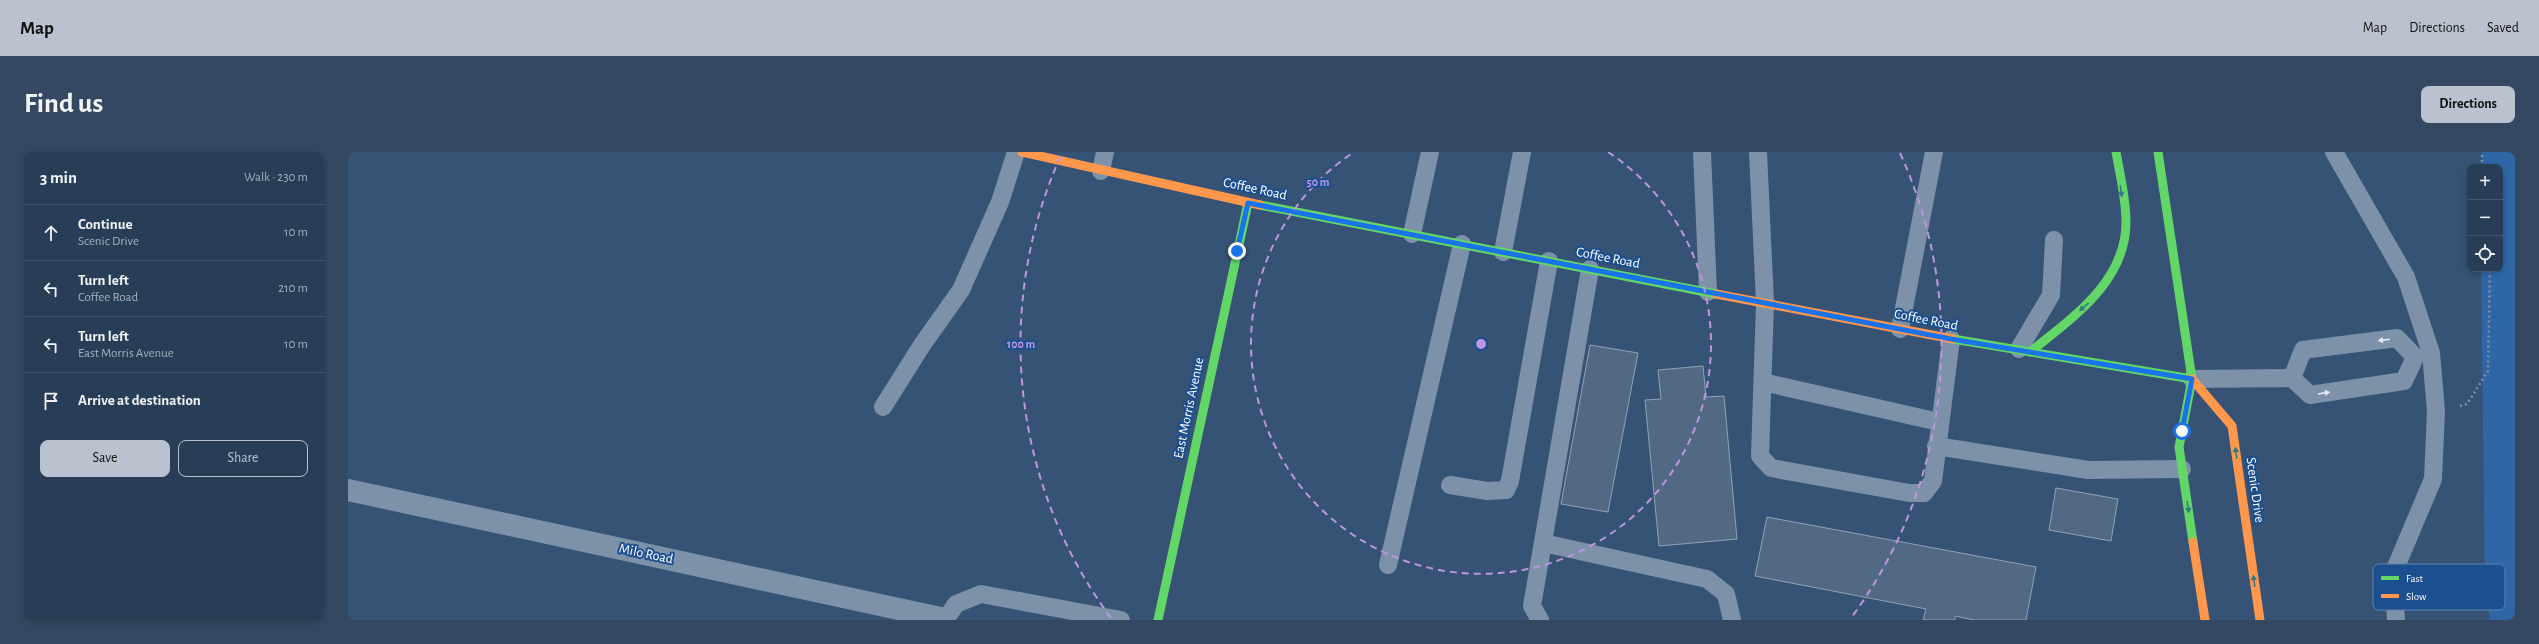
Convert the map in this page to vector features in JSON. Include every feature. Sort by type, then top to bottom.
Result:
[{"type":"main road","name":"Coffee Road","points":[[1022,152],[1248,203],[1951,339],[2025,350],[2192,379]]},
{"type":"main road","points":[[2025,350],[2092,300],[2116,266],[2124,242],[2125,217],[2116,152]]},
{"type":"main road","points":[[2158,152],[2192,379],[2179,447],[2206,620]]},
{"type":"main road","name":"East Morris Avenue","points":[[1158,620],[1248,203]]},
{"type":"main road","name":"Scenic Drive","points":[[2192,379],[2232,426],[2260,620]]},
{"type":"street","name":"Milo Road","points":[[348,490],[945,619]]},
{"type":"lane","points":[[883,407],[922,345],[961,290],[1000,202],[1016,152]]},
{"type":"lane","points":[[1101,171],[1105,152]]},
{"type":"lane","points":[[1412,234],[1430,152]]},
{"type":"lane","points":[[1503,252],[1522,152]]},
{"type":"lane","points":[[1702,152],[1708,292]]},
{"type":"lane","points":[[1758,152],[1765,303],[1760,456],[1771,468],[1910,493],[1924,492],[1933,482],[1939,422],[1951,339]]},
{"type":"lane","points":[[1900,329],[1934,152]]},
{"type":"lane","points":[[2334,152],[2406,277],[2436,411],[2432,479],[2397,564]]},
{"type":"lane","points":[[2025,350],[2051,295],[2054,240]]},
{"type":"lane","points":[[1388,565],[1462,244]]},
{"type":"lane","points":[[1450,485],[1487,491],[1506,490],[1510,481],[1549,261]]},
{"type":"lane","points":[[1540,620],[1532,606],[1590,269]]},
{"type":"lane","points":[[2292,378],[2303,350],[2397,338],[2423,355]]},
{"type":"lane","points":[[2192,379],[2292,378],[2310,395],[2404,381],[2423,355]]},
{"type":"lane","points":[[1763,382],[1939,422]]},
{"type":"lane","points":[[1936,446],[2088,470],[2182,469]]},
{"type":"lane","points":[[1543,543],[1707,579],[1726,594],[1732,620]]},
{"type":"lane","points":[[945,619],[956,604],[981,594],[1120,620]]},
{"type":"lane","points":[[2395,610],[2396,620]]},
{"type":"path","points":[[2482,152],[2482,164]]},
{"type":"path","points":[[2436,411],[2467,404],[2488,371],[2490,272]]},
{"type":"shaded area","points":[[2482,152],[2515,152],[2515,620],[2490,620],[2488,610],[2505,610],[2505,564],[2485,564],[2481,272],[2503,272],[2503,164],[2481,164]]},
{"type":"building","points":[[1590,345],[1638,353],[1608,512],[1561,504]]},
{"type":"building","points":[[1703,366],[1706,397],[1724,396],[1737,539],[1659,546],[1645,400],[1661,399],[1658,370]]},
{"type":"building","points":[[2056,488],[2118,499],[2111,541],[2049,530]]},
{"type":"building","points":[[1767,517],[2036,567],[2026,620],[1974,620],[1955,616],[1955,620],[1923,620],[1926,609],[1755,576]]},
{"type":"traffic: fast","points":[[2030,352],[2063,326],[2094,297],[2107,281],[2117,263],[2124,243],[2126,213],[2116,152]]},
{"type":"traffic: fast","points":[[2158,152],[2192,379],[2179,447],[2193,542]]},
{"type":"traffic: fast","points":[[1158,620],[1248,203]]},
{"type":"traffic: fast","points":[[1260,205],[1716,294]]},
{"type":"traffic: fast","points":[[1953,339],[2192,379]]},
{"type":"traffic: slow","points":[[1022,152],[1260,205]]},
{"type":"traffic: slow","points":[[1716,294],[1953,339]]},
{"type":"traffic: slow","points":[[2192,379],[2232,426],[2260,620]]},
{"type":"traffic: slow","points":[[2193,542],[2205,620]]},
{"type":"route","points":[[1237,251],[1248,203],[1951,339],[2019,349],[2192,379],[2182,431]]}]
